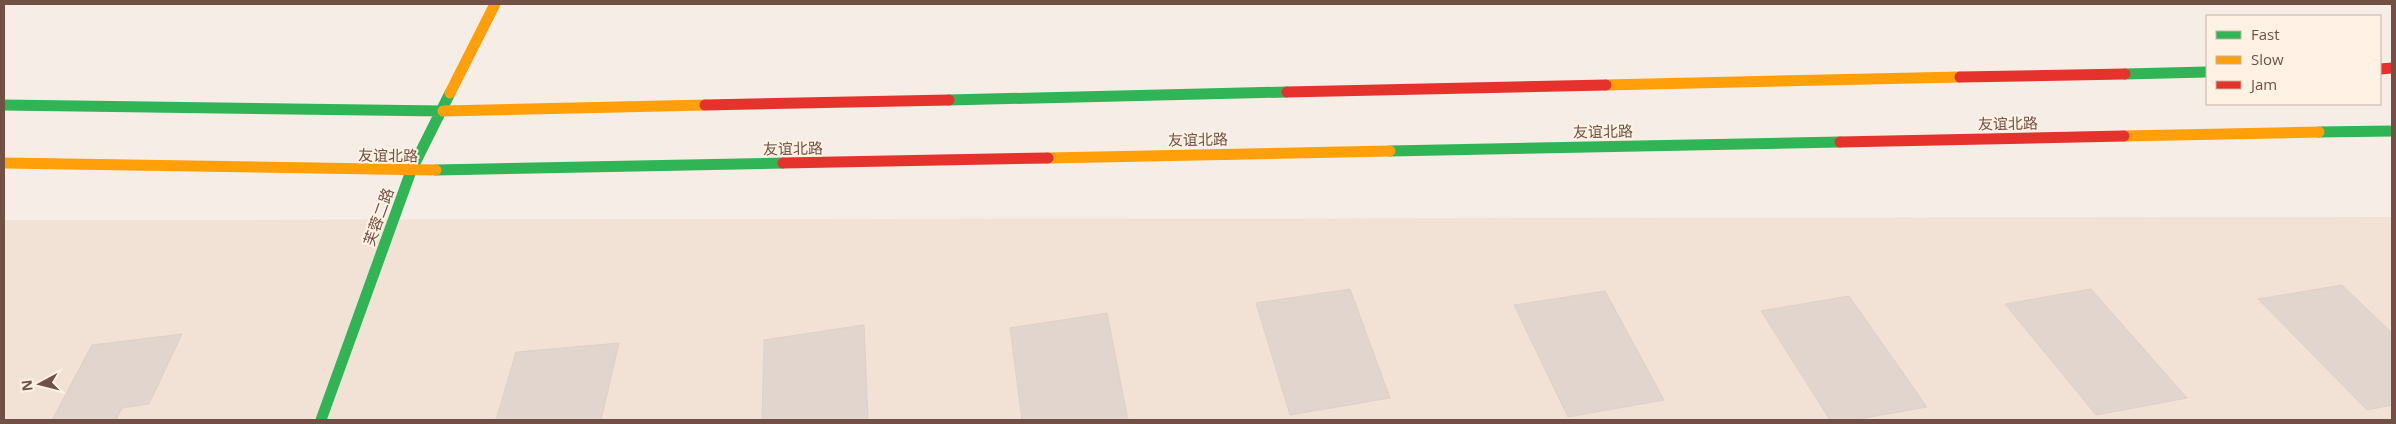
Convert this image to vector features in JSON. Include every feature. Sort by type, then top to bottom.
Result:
[{"type":"main road","name":"芙蓉二路","points":[[321,420],[411,171],[495,4]]},
{"type":"main road","points":[[4,105],[440,111],[2206,72]]},
{"type":"main road","name":"友谊北路","points":[[4,163],[411,171],[2392,131]]},
{"type":"shaded area","points":[[2392,217],[2392,420],[4,420],[4,220]]},
{"type":"building","points":[[2342,285],[2392,333],[2392,405],[2367,410],[2258,299]]},
{"type":"building","points":[[1350,289],[1390,398],[1290,415],[1256,303]]},
{"type":"building","points":[[2091,289],[2187,398],[2096,415],[2005,304]]},
{"type":"building","points":[[1605,291],[1664,400],[1568,417],[1514,305]]},
{"type":"building","points":[[1849,296],[1927,407],[1853,420],[1830,420],[1761,311]]},
{"type":"building","points":[[1107,313],[1128,420],[1022,420],[1010,328]]},
{"type":"building","points":[[864,325],[868,420],[762,420],[764,340]]},
{"type":"building","points":[[182,334],[149,404],[122,408],[116,420],[52,420],[92,345]]},
{"type":"building","points":[[619,343],[601,420],[496,420],[516,352]]},
{"type":"traffic: fast","points":[[2125,74],[2206,72]]},
{"type":"traffic: fast","points":[[949,100],[1287,92]]},
{"type":"traffic: fast","points":[[321,420],[411,171],[450,93]]},
{"type":"traffic: fast","points":[[4,105],[443,111]]},
{"type":"traffic: fast","points":[[2319,132],[2392,131]]},
{"type":"traffic: fast","points":[[1390,151],[1840,142]]},
{"type":"traffic: fast","points":[[436,170],[783,163]]},
{"type":"traffic: slow","points":[[450,93],[495,4]]},
{"type":"traffic: slow","points":[[1606,85],[1960,77]]},
{"type":"traffic: slow","points":[[443,111],[705,105]]},
{"type":"traffic: slow","points":[[2124,136],[2319,132]]},
{"type":"traffic: slow","points":[[1048,158],[1390,151]]},
{"type":"traffic: slow","points":[[4,163],[436,170]]},
{"type":"traffic: jam","points":[[2381,69],[2392,68]]},
{"type":"traffic: jam","points":[[1960,77],[2125,74]]},
{"type":"traffic: jam","points":[[1287,92],[1606,85]]},
{"type":"traffic: jam","points":[[705,105],[949,100]]},
{"type":"traffic: jam","points":[[1840,142],[2124,136]]},
{"type":"traffic: jam","points":[[783,163],[1048,158]]}]
